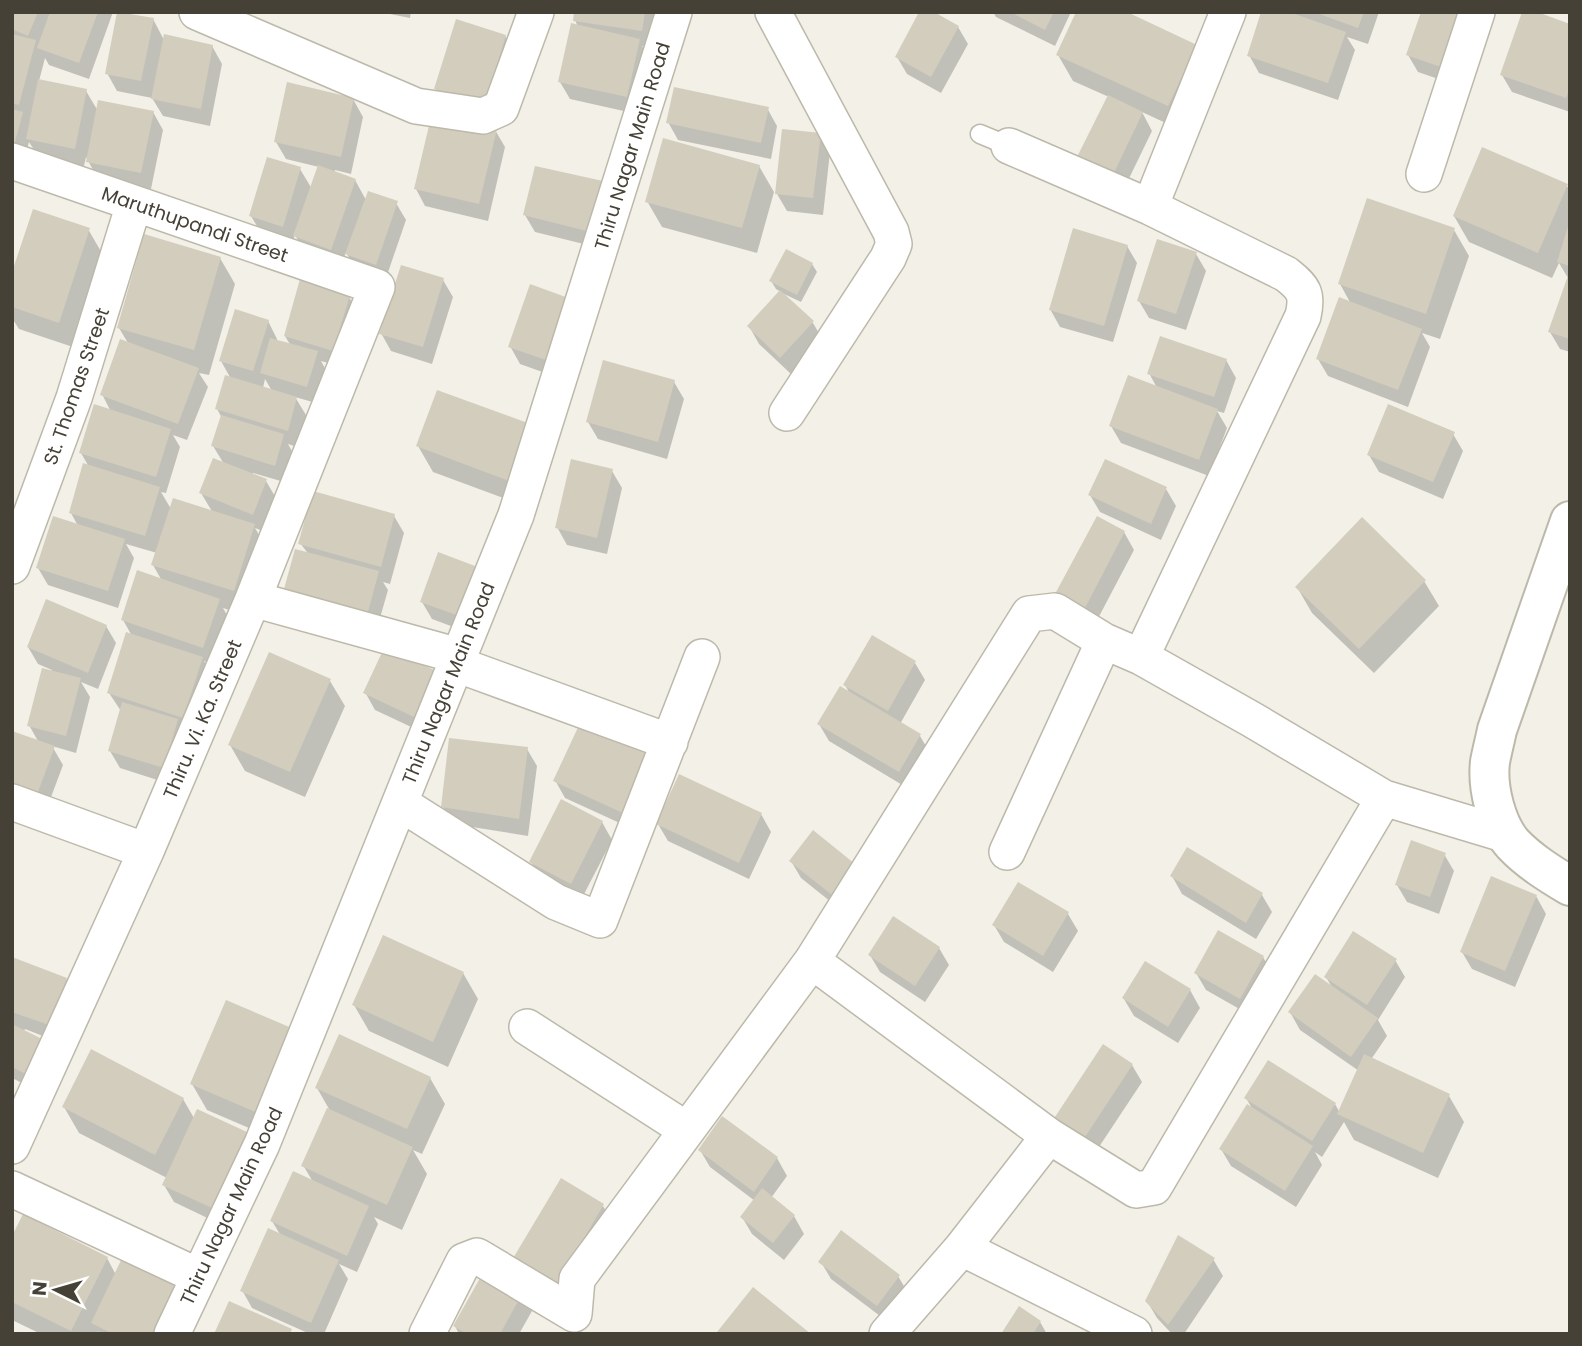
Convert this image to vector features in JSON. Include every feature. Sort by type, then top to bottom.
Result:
[{"type":"street","points":[[197,12],[415,106],[483,116],[501,108],[536,12]]},
{"type":"street","name":"Thiru Nagar Main Road","points":[[172,1334],[262,1144],[516,515],[674,12]]},
{"type":"street","points":[[773,12],[891,232],[894,244],[888,258],[787,413]]},
{"type":"street","points":[[1150,207],[1228,12]]},
{"type":"street","points":[[1424,174],[1477,12]]},
{"type":"street","points":[[995,140],[1150,207],[1286,274],[1300,285],[1306,301],[1303,316],[1141,657]]},
{"type":"street","name":"Maruthupandi Street","points":[[12,161],[377,287]]},
{"type":"street","name":"St. Thomas Street","points":[[12,566],[74,398],[134,204]]},
{"type":"street","name":"Thiru. Vi. Ka. Street","points":[[12,1146],[146,851],[253,598],[377,287]]},
{"type":"street","points":[[1570,521],[1497,730],[1490,763],[1492,792],[1500,820],[1511,843],[1544,871],[1570,886]]},
{"type":"street","points":[[253,598],[458,660],[670,742]]},
{"type":"street","points":[[427,1334],[464,1261],[477,1256],[574,1314],[577,1279],[812,961],[1029,614],[1055,611],[1104,641],[1141,657],[1384,798],[1507,835]]},
{"type":"street","points":[[1007,852],[1104,641]]},
{"type":"street","points":[[400,803],[556,902],[600,920],[702,657]]},
{"type":"street","points":[[812,961],[1049,1136],[1136,1190],[1154,1187],[1384,798]]},
{"type":"street","points":[[12,802],[146,851]]},
{"type":"street","points":[[527,1027],[687,1130]]},
{"type":"street","points":[[887,1334],[962,1248],[1049,1136]]},
{"type":"street","points":[[12,1189],[198,1276]]},
{"type":"street","points":[[962,1248],[1134,1334]]},
{"type":"building","points":[[12,12],[38,12],[28,36],[12,29]]},
{"type":"building","points":[[50,12],[98,12],[79,63],[37,48]]},
{"type":"building","points":[[117,12],[154,18],[141,81],[105,74]]},
{"type":"building","points":[[574,12],[645,12],[642,31],[573,21]]},
{"type":"building","points":[[919,12],[934,12],[959,26],[931,77],[895,57]]},
{"type":"building","points":[[1010,12],[1054,12],[1045,30]]},
{"type":"building","points":[[1076,12],[1127,12],[1197,45],[1168,106],[1056,55]]},
{"type":"building","points":[[1261,12],[1289,12],[1346,32],[1328,83],[1247,56]]},
{"type":"building","points":[[1314,12],[1364,12],[1358,28]]},
{"type":"building","points":[[1421,12],[1451,12],[1462,16],[1444,68],[1406,55]]},
{"type":"building","points":[[1522,12],[1537,12],[1570,24],[1570,88],[1566,98],[1500,75]]},
{"type":"building","points":[[456,19],[506,35],[485,105],[434,89]]},
{"type":"building","points":[[571,23],[640,39],[627,97],[558,82]]},
{"type":"building","points":[[12,34],[36,40],[19,105],[12,103]]},
{"type":"building","points":[[164,34],[213,45],[201,109],[151,99]]},
{"type":"building","points":[[38,79],[87,89],[75,149],[26,139]]},
{"type":"building","points":[[287,82],[354,98],[341,157],[274,142]]},
{"type":"building","points":[[674,87],[769,107],[761,143],[666,123]]},
{"type":"building","points":[[1108,95],[1143,112],[1111,179],[1075,161]]},
{"type":"building","points":[[98,100],[154,111],[141,173],[86,162]]},
{"type":"building","points":[[12,109],[23,112],[13,150],[12,150]]},
{"type":"building","points":[[432,113],[497,129],[479,204],[414,189]]},
{"type":"building","points":[[782,129],[821,133],[813,198],[775,194]]},
{"type":"building","points":[[663,138],[760,165],[742,228],[645,202]]},
{"type":"building","points":[[1482,147],[1568,184],[1538,253],[1453,216]]},
{"type":"building","points":[[267,157],[301,167],[283,227],[249,216]]},
{"type":"building","points":[[318,165],[356,179],[331,250],[293,236]]},
{"type":"building","points":[[535,166],[603,181],[591,232],[523,215]]},
{"type":"building","points":[[368,191],[398,201],[376,265],[345,254]]},
{"type":"building","points":[[1367,198],[1455,228],[1426,314],[1338,284]]},
{"type":"building","points":[[33,209],[90,228],[59,323],[12,307],[12,272]]},
{"type":"building","points":[[1570,220],[1570,266],[1557,262]]},
{"type":"building","points":[[1073,228],[1128,245],[1104,326],[1049,310]]},
{"type":"building","points":[[144,234],[221,257],[194,350],[117,328]]},
{"type":"building","points":[[1157,239],[1197,252],[1176,314],[1137,301]]},
{"type":"building","points":[[786,249],[813,263],[797,295],[769,281]]},
{"type":"building","points":[[401,265],[444,278],[423,347],[379,334]]},
{"type":"building","points":[[1570,270],[1570,339],[1548,332]]},
{"type":"building","points":[[300,279],[350,295],[333,351],[284,336]]},
{"type":"building","points":[[530,284],[574,300],[552,362],[508,347]]},
{"type":"building","points":[[780,290],[814,321],[780,358],[747,326]]},
{"type":"building","points":[[1339,297],[1422,329],[1398,390],[1316,359]]},
{"type":"building","points":[[235,309],[269,320],[253,371],[219,361]]},
{"type":"building","points":[[1160,336],[1227,359],[1214,397],[1147,374]]},
{"type":"building","points":[[270,338],[318,351],[307,387],[260,373]]},
{"type":"building","points":[[120,339],[199,368],[178,424],[100,395]]},
{"type":"building","points":[[603,360],[675,380],[658,442],[586,422]]},
{"type":"building","points":[[225,375],[297,397],[288,431],[215,409]]},
{"type":"building","points":[[1128,375],[1218,409],[1199,460],[1109,426]]},
{"type":"building","points":[[437,390],[536,426],[515,483],[416,446]]},
{"type":"building","points":[[94,404],[171,429],[156,477],[79,453]]},
{"type":"building","points":[[1388,404],[1455,432],[1433,482],[1367,455]]},
{"type":"building","points":[[221,415],[284,434],[275,466],[211,446]]},
{"type":"building","points":[[213,458],[267,479],[253,515],[199,493]]},
{"type":"building","points":[[571,459],[613,469],[597,538],[555,528]]},
{"type":"building","points":[[1105,459],[1167,487],[1151,524],[1088,495]]},
{"type":"building","points":[[83,463],[160,487],[145,536],[69,513]]},
{"type":"building","points":[[313,491],[395,514],[381,567],[298,544]]},
{"type":"building","points":[[173,498],[255,524],[234,591],[151,565]]},
{"type":"building","points":[[53,516],[125,539],[108,591],[36,568]]},
{"type":"building","points":[[1097,516],[1125,531],[1084,610],[1055,594]]},
{"type":"building","points":[[1362,517],[1426,580],[1359,649],[1295,587]]},
{"type":"building","points":[[295,549],[379,571],[365,623],[281,600]]},
{"type":"building","points":[[438,552],[483,569],[465,618],[420,602]]},
{"type":"building","points":[[137,570],[220,599],[203,648],[121,620]]},
{"type":"building","points":[[46,599],[107,625],[88,673],[27,647]]},
{"type":"building","points":[[126,632],[203,657],[183,718],[107,693]]},
{"type":"building","points":[[872,635],[916,661],[888,711],[843,685]]},
{"type":"building","points":[[385,646],[436,671],[414,717],[363,693]]},
{"type":"building","points":[[269,652],[331,679],[290,772],[228,745]]},
{"type":"building","points":[[42,668],[81,678],[66,736],[27,726]]},
{"type":"building","points":[[840,686],[921,734],[899,772],[817,724]]},
{"type":"building","points":[[122,702],[178,719],[164,768],[108,751]]},
{"type":"building","points":[[581,721],[652,754],[625,814],[553,781]]},
{"type":"building","points":[[12,731],[55,746],[35,800],[12,792]]},
{"type":"building","points":[[449,738],[528,747],[519,819],[441,807]]},
{"type":"building","points":[[679,774],[762,813],[739,863],[656,824]]},
{"type":"building","points":[[561,799],[603,821],[571,884],[529,862]]},
{"type":"building","points":[[813,830],[860,868],[836,898],[789,861]]},
{"type":"building","points":[[1411,840],[1446,853],[1430,897],[1395,885]]},
{"type":"building","points":[[1187,847],[1263,893],[1246,923],[1170,876]]},
{"type":"building","points":[[1491,876],[1537,895],[1505,971],[1460,952]]},
{"type":"building","points":[[1018,882],[1069,912],[1043,956],[992,925]]},
{"type":"building","points":[[893,916],[940,947],[915,986],[868,955]]},
{"type":"building","points":[[1218,930],[1264,956],[1240,999],[1194,973]]},
{"type":"building","points":[[1353,931],[1397,959],[1367,1005],[1324,977]]},
{"type":"building","points":[[383,935],[464,972],[433,1042],[352,1005]]},
{"type":"building","points":[[12,957],[67,978],[49,1025],[12,1012]]},
{"type":"building","points":[[1145,961],[1191,989],[1168,1027],[1122,998]]},
{"type":"building","points":[[1315,974],[1378,1018],[1351,1057],[1288,1012]]},
{"type":"building","points":[[226,1000],[294,1029],[258,1113],[190,1084]]},
{"type":"building","points":[[12,1024],[44,1040],[26,1074],[12,1067]]},
{"type":"building","points":[[339,1034],[431,1077],[407,1129],[315,1088]]},
{"type":"building","points":[[1103,1044],[1133,1064],[1083,1140],[1053,1120]]},
{"type":"building","points":[[91,1049],[184,1098],[155,1155],[62,1107]]},
{"type":"building","points":[[1364,1054],[1450,1094],[1423,1153],[1337,1114]]},
{"type":"building","points":[[1268,1060],[1336,1103],[1312,1141],[1244,1098]]},
{"type":"building","points":[[1247,1104],[1313,1146],[1285,1191],[1219,1149]]},
{"type":"building","points":[[327,1108],[413,1147],[387,1205],[301,1166]]},
{"type":"building","points":[[197,1109],[247,1132],[212,1208],[162,1185]]},
{"type":"building","points":[[722,1116],[778,1157],[754,1192],[698,1150]]},
{"type":"building","points":[[293,1171],[369,1206],[347,1256],[270,1221]]},
{"type":"building","points":[[561,1178],[604,1204],[556,1286],[512,1260]]},
{"type":"building","points":[[762,1188],[795,1215],[773,1243],[740,1217]]},
{"type":"building","points":[[23,1214],[108,1257],[71,1331],[12,1302],[12,1236]]},
{"type":"building","points":[[268,1228],[339,1260],[311,1323],[240,1291]]},
{"type":"building","points":[[841,1230],[900,1275],[877,1306],[818,1262]]},
{"type":"building","points":[[1178,1235],[1215,1258],[1168,1325],[1145,1301]]},
{"type":"building","points":[[124,1254],[182,1282],[157,1334],[113,1334],[91,1323]]},
{"type":"building","points":[[484,1271],[523,1292],[500,1334],[467,1334],[453,1326]]},
{"type":"building","points":[[753,1287],[811,1334],[717,1332]]},
{"type":"building","points":[[229,1301],[292,1329],[290,1334],[214,1334]]},
{"type":"building","points":[[1019,1306],[1041,1321],[1033,1334],[1001,1334]]}]
